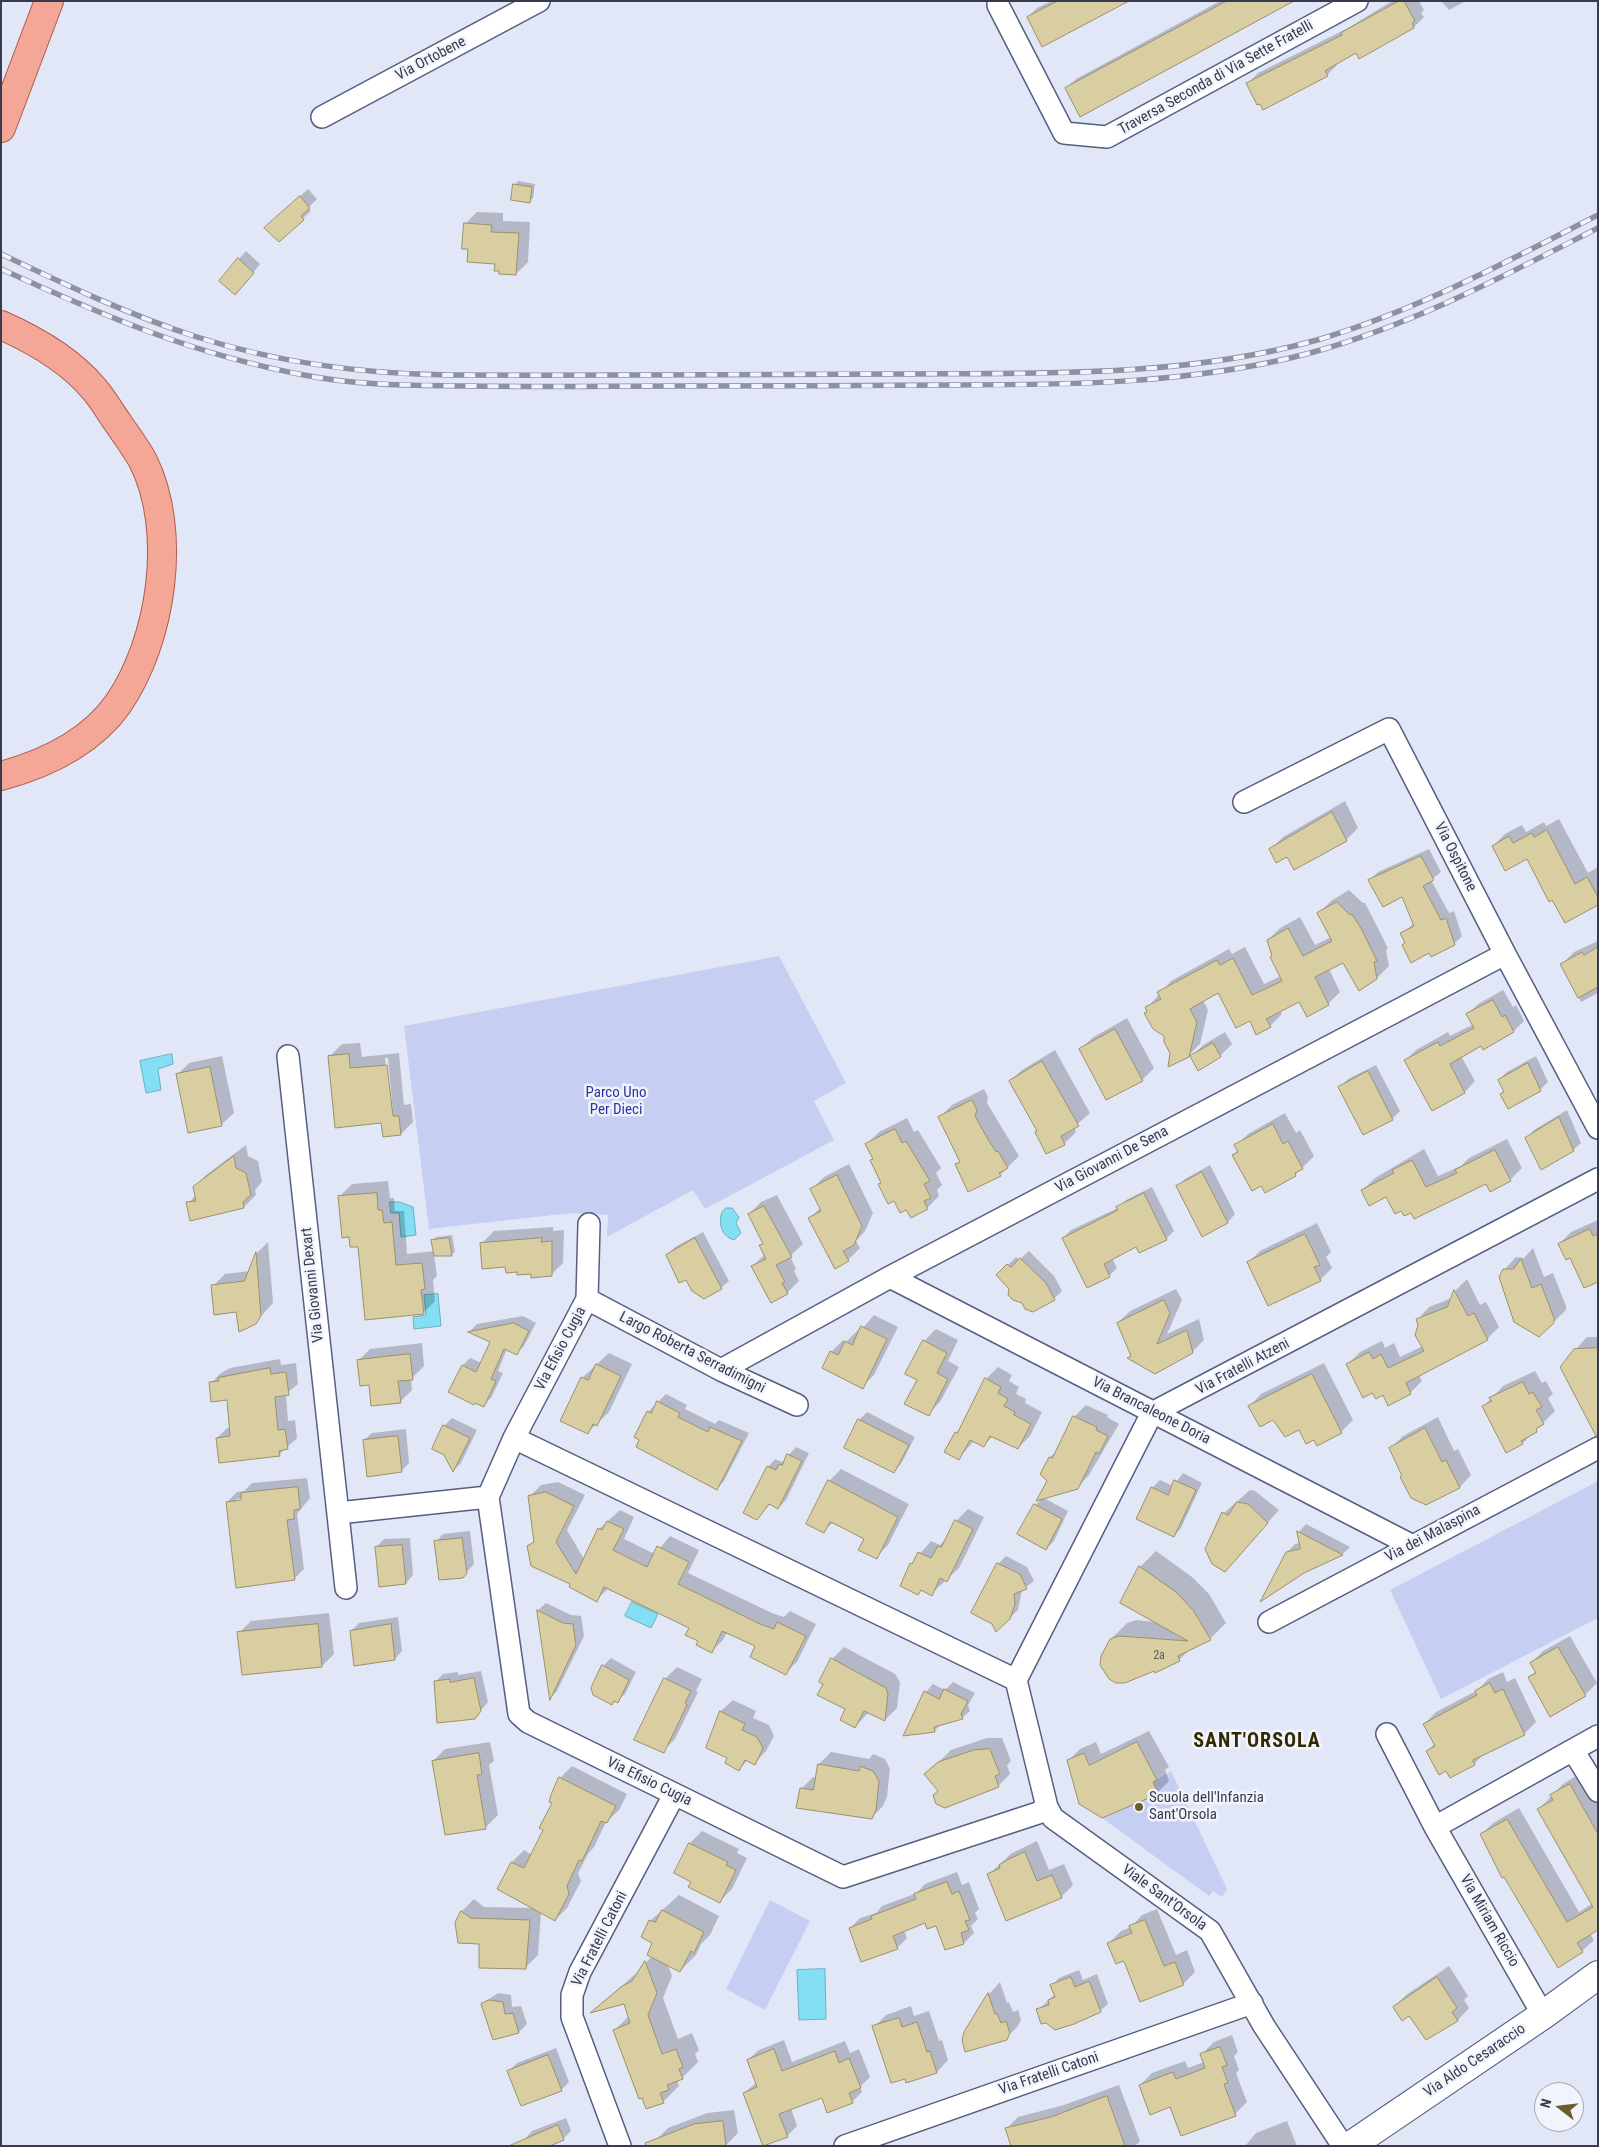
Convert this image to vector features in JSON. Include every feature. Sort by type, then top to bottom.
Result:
[{"type":"main road","points":[[1,128],[49,1]]},
{"type":"main road","points":[[1,325],[44,347],[74,368],[94,389],[143,461],[156,499],[162,536],[160,577],[154,622],[140,665],[118,704],[88,734],[58,755],[23,770],[1,776]]},
{"type":"street","name":"Via Ortobene","points":[[322,117],[539,1]]},
{"type":"street","name":"Traversa Seconda di Via Sette Fratelli","points":[[1000,3],[1064,133],[1107,137],[1357,1]]},
{"type":"street","name":"Via Ospitone","points":[[1244,802],[1389,729],[1504,954],[1598,1128]]},
{"type":"street","name":"Via Giovanni De Sena","points":[[721,1370],[890,1277],[1504,954]]},
{"type":"street","name":"Via Giovanni Dexart","points":[[288,1056],[346,1588]]},
{"type":"street","name":"Via Fratelli Atzeni","points":[[1152,1413],[1598,1179]]},
{"type":"street","name":"Via Efisio Cugia","points":[[589,1224],[587,1299],[514,1438],[488,1497],[519,1714],[528,1722],[843,1877],[1038,1813],[1047,1807]]},
{"type":"street","name":"Via Brancaleone Doria","points":[[890,1277],[1412,1545]]},
{"type":"street","name":"Largo Roberta Serradimigni","points":[[587,1299],[721,1370],[797,1405]]},
{"type":"street","points":[[514,1438],[1016,1680],[1152,1413]]},
{"type":"street","name":"Via dei Malaspina","points":[[1269,1622],[1598,1448]]},
{"type":"street","points":[[338,1514],[488,1497]]},
{"type":"street","name":"Viale Sant'Orsola","points":[[1016,1680],[1047,1807],[1053,1818],[1210,1931],[1264,2026],[1343,2146]]},
{"type":"street","name":"Via Miriam Riccio","points":[[1387,1734],[1435,1827],[1543,2015]]},
{"type":"street","points":[[1435,1827],[1598,1736]]},
{"type":"street","points":[[1573,1750],[1598,1791]]},
{"type":"street","name":"Via Fratelli Catoni","points":[[620,2146],[572,2017],[572,1995],[580,1972],[674,1795]]},
{"type":"street","name":"Via Aldo Cesaraccio","points":[[1350,2146],[1543,2015],[1598,1975]]},
{"type":"street","name":"Via Fratelli Catoni","points":[[845,2146],[1252,2003]]},
{"type":"green space","name":"Parco Uno Per Dieci","points":[[779,956],[846,1083],[814,1101],[834,1140],[705,1209],[693,1190],[607,1237],[608,1215],[571,1213],[429,1229],[404,1026]]},
{"type":"green space","points":[[1598,1481],[1598,1618],[1441,1699],[1390,1590]]},
{"type":"green space","points":[[1171,1771],[1227,1889],[1222,1897],[1213,1891],[1209,1896],[1102,1818],[1158,1794],[1153,1782]]},
{"type":"green space","points":[[770,1900],[810,1921],[765,2010],[726,1989]]},
{"type":"shaded area","points":[[172,1054],[173,1064],[158,1069],[161,1090],[146,1093],[140,1061]]},
{"type":"shaded area","points":[[390,1202],[400,1202],[413,1207],[416,1235],[401,1237],[399,1213],[391,1213]]},
{"type":"shaded area","points":[[726,1208],[732,1208],[739,1217],[736,1223],[741,1233],[734,1240],[723,1232],[721,1225],[722,1212]]},
{"type":"shaded area","points":[[438,1294],[441,1326],[414,1329],[413,1317],[426,1315],[424,1295]]},
{"type":"shaded area","points":[[632,1602],[658,1614],[651,1628],[625,1616]]},
{"type":"shaded area","points":[[825,1969],[826,2019],[799,2020],[797,1970]]},
{"type":"building","points":[[1058,1],[1129,1],[1042,47],[1027,17]]},
{"type":"building","points":[[1227,1],[1294,1],[1080,117],[1065,88]]},
{"type":"building","points":[[1399,1],[1404,1],[1415,21],[1412,23],[1414,28],[1359,59],[1356,53],[1325,71],[1328,76],[1263,110],[1260,104],[1257,105],[1246,83],[1342,35],[1341,33]]},
{"type":"building","points":[[513,184],[532,187],[530,203],[511,200]]},
{"type":"building","points":[[300,196],[310,208],[301,216],[304,220],[279,242],[264,228]]},
{"type":"building","points":[[464,223],[492,225],[491,232],[519,233],[516,275],[499,274],[499,271],[494,271],[495,264],[467,262],[468,249],[462,249]]},
{"type":"building","points":[[238,258],[254,273],[235,295],[219,281]]},
{"type":"building","points":[[1332,812],[1347,841],[1294,870],[1287,857],[1276,863],[1269,849]]},
{"type":"building","points":[[1547,830],[1575,884],[1587,877],[1598,897],[1598,905],[1565,923],[1552,900],[1549,902],[1527,859],[1505,871],[1492,846],[1509,836],[1513,843],[1532,833],[1534,837]]},
{"type":"building","points":[[1421,856],[1434,880],[1423,886],[1441,920],[1446,918],[1455,945],[1431,957],[1429,953],[1411,963],[1402,945],[1405,943],[1400,933],[1414,926],[1402,897],[1383,907],[1368,880]]},
{"type":"building","points":[[1337,902],[1350,915],[1352,914],[1362,930],[1377,961],[1374,962],[1377,979],[1359,991],[1343,963],[1315,977],[1329,1005],[1307,1017],[1299,1002],[1266,1019],[1271,1027],[1256,1035],[1250,1021],[1236,1028],[1218,993],[1190,1009],[1197,1022],[1189,1057],[1168,1067],[1170,1053],[1164,1042],[1164,1036],[1153,1029],[1144,1013],[1147,1012],[1145,1007],[1161,999],[1157,992],[1217,960],[1220,965],[1233,958],[1252,995],[1282,981],[1270,957],[1272,956],[1267,940],[1288,928],[1303,956],[1332,941],[1317,913]]},
{"type":"building","points":[[1598,947],[1598,987],[1578,998],[1560,964],[1582,952],[1584,955]]},
{"type":"building","points":[[1493,1000],[1502,1017],[1505,1015],[1514,1032],[1483,1050],[1481,1046],[1450,1064],[1465,1093],[1432,1111],[1404,1060],[1438,1042],[1440,1046],[1474,1028],[1466,1014]]},
{"type":"building","points":[[1115,1029],[1143,1081],[1106,1100],[1079,1049]]},
{"type":"building","points":[[1213,1043],[1221,1057],[1198,1071],[1190,1056]]},
{"type":"building","points":[[349,1054],[350,1068],[387,1065],[393,1116],[399,1116],[401,1135],[383,1137],[381,1123],[335,1128],[328,1056]]},
{"type":"building","points":[[1042,1061],[1079,1126],[1061,1136],[1065,1145],[1046,1154],[1035,1132],[1037,1131],[1009,1081]]},
{"type":"building","points":[[1528,1063],[1541,1091],[1508,1109],[1500,1094],[1504,1092],[1498,1080]]},
{"type":"building","points":[[210,1067],[222,1126],[188,1133],[176,1074]]},
{"type":"building","points":[[1368,1071],[1393,1120],[1363,1135],[1338,1087]]},
{"type":"building","points":[[972,1100],[977,1110],[975,1116],[989,1141],[996,1152],[998,1151],[1008,1168],[999,1173],[1001,1176],[968,1192],[955,1164],[960,1162],[938,1117]]},
{"type":"building","points":[[1559,1117],[1574,1151],[1541,1170],[1525,1138]]},
{"type":"building","points":[[1273,1124],[1283,1144],[1288,1141],[1303,1169],[1295,1173],[1296,1176],[1265,1193],[1261,1186],[1252,1191],[1232,1155],[1238,1152],[1234,1145]]},
{"type":"building","points":[[895,1129],[902,1143],[906,1141],[930,1181],[924,1184],[931,1198],[924,1201],[928,1209],[911,1218],[906,1210],[900,1213],[894,1201],[888,1204],[878,1184],[881,1183],[870,1160],[873,1159],[865,1144]]},
{"type":"building","points":[[1495,1150],[1511,1181],[1490,1192],[1486,1184],[1414,1219],[1411,1213],[1404,1216],[1401,1211],[1395,1214],[1386,1197],[1369,1206],[1361,1190],[1394,1173],[1392,1170],[1412,1160],[1426,1187],[1457,1173],[1455,1170]]},
{"type":"building","points":[[234,1156],[236,1168],[246,1173],[251,1195],[243,1202],[244,1208],[190,1221],[186,1202],[196,1201],[193,1187]]},
{"type":"building","points":[[1202,1172],[1228,1223],[1202,1237],[1176,1186]]},
{"type":"building","points":[[837,1175],[862,1226],[854,1245],[843,1251],[849,1261],[835,1269],[808,1218],[821,1211],[810,1189]]},
{"type":"building","points":[[377,1193],[378,1210],[382,1210],[384,1223],[392,1222],[396,1265],[422,1263],[425,1289],[421,1290],[424,1314],[365,1320],[358,1247],[350,1247],[349,1237],[342,1238],[338,1196]]},
{"type":"building","points":[[1144,1193],[1167,1240],[1139,1253],[1136,1247],[1104,1264],[1110,1277],[1087,1288],[1062,1238],[1118,1210],[1116,1207]]},
{"type":"building","points":[[764,1206],[792,1257],[776,1265],[785,1282],[782,1283],[788,1294],[771,1303],[751,1266],[766,1259],[759,1245],[763,1244],[748,1214]]},
{"type":"building","points":[[1590,1229],[1593,1236],[1598,1234],[1598,1282],[1584,1288],[1570,1258],[1566,1260],[1558,1244]]},
{"type":"building","points":[[1305,1234],[1320,1265],[1314,1267],[1321,1281],[1268,1306],[1247,1262]]},
{"type":"building","points":[[449,1238],[452,1256],[434,1256],[431,1240]]},
{"type":"building","points":[[542,1238],[541,1242],[552,1241],[552,1276],[531,1278],[531,1274],[517,1275],[517,1272],[506,1273],[505,1267],[482,1269],[480,1243]]},
{"type":"building","points":[[695,1238],[722,1289],[704,1299],[692,1291],[686,1280],[679,1283],[666,1255]]},
{"type":"building","points":[[256,1252],[261,1316],[256,1324],[239,1332],[236,1312],[214,1315],[211,1285],[244,1281]]},
{"type":"building","points":[[1020,1258],[1046,1283],[1055,1300],[1033,1312],[1025,1309],[1022,1303],[1013,1300],[1008,1295],[1009,1289],[996,1275],[1007,1264],[1011,1267]]},
{"type":"building","points":[[1521,1259],[1532,1288],[1541,1284],[1554,1318],[1554,1323],[1539,1337],[1514,1322],[1499,1277],[1503,1269],[1513,1269]]},
{"type":"building","points":[[1454,1290],[1468,1316],[1474,1313],[1488,1340],[1406,1383],[1411,1394],[1388,1406],[1383,1395],[1376,1399],[1372,1393],[1363,1398],[1346,1364],[1369,1352],[1373,1359],[1381,1354],[1388,1368],[1424,1351],[1415,1335],[1418,1325],[1416,1319],[1447,1307]]},
{"type":"building","points":[[1164,1300],[1170,1313],[1157,1344],[1187,1330],[1193,1353],[1155,1374],[1127,1358],[1131,1356],[1117,1323]]},
{"type":"building","points":[[514,1323],[529,1331],[517,1355],[504,1349],[491,1379],[496,1381],[484,1407],[475,1403],[474,1405],[448,1392],[462,1365],[476,1372],[490,1342],[468,1332]]},
{"type":"building","points":[[861,1326],[887,1339],[863,1389],[822,1368],[830,1351],[838,1355],[845,1341],[852,1345]]},
{"type":"building","points":[[923,1340],[947,1353],[937,1373],[948,1379],[929,1416],[904,1404],[917,1380],[905,1374]]},
{"type":"building","points":[[1598,1348],[1598,1436],[1596,1436],[1560,1367],[1574,1349]]},
{"type":"building","points":[[410,1354],[413,1380],[398,1381],[401,1403],[371,1406],[369,1385],[360,1386],[357,1360]]},
{"type":"building","points":[[596,1364],[621,1376],[597,1426],[593,1424],[588,1434],[560,1421],[581,1377],[588,1380]]},
{"type":"building","points":[[270,1368],[271,1374],[286,1372],[289,1395],[275,1397],[278,1430],[285,1429],[288,1449],[279,1451],[280,1456],[219,1463],[216,1438],[230,1436],[227,1400],[211,1402],[209,1382],[219,1381],[218,1378]]},
{"type":"building","points":[[1312,1374],[1342,1433],[1317,1446],[1314,1440],[1306,1444],[1299,1430],[1285,1437],[1273,1420],[1260,1427],[1248,1406]]},
{"type":"building","points":[[985,1378],[1001,1387],[998,1393],[1008,1399],[1004,1406],[1015,1412],[1014,1415],[1031,1424],[1018,1449],[990,1436],[984,1447],[970,1440],[959,1460],[944,1452],[955,1432],[957,1433]]},
{"type":"building","points":[[1523,1382],[1529,1394],[1533,1392],[1542,1407],[1536,1410],[1544,1424],[1536,1429],[1537,1432],[1521,1441],[1523,1444],[1506,1453],[1482,1406],[1492,1401],[1489,1398]]},
{"type":"building","points":[[657,1401],[680,1413],[678,1417],[708,1432],[710,1427],[742,1441],[717,1490],[636,1447],[639,1440],[634,1437],[647,1411],[651,1413]]},
{"type":"building","points":[[1073,1416],[1097,1427],[1096,1430],[1108,1436],[1099,1454],[1096,1452],[1078,1489],[1036,1501],[1047,1481],[1040,1474],[1049,1457],[1052,1458]]},
{"type":"building","points":[[858,1419],[909,1445],[894,1473],[844,1448]]},
{"type":"building","points":[[443,1425],[470,1438],[453,1472],[444,1455],[432,1449]]},
{"type":"building","points":[[1425,1428],[1442,1462],[1446,1460],[1460,1488],[1426,1505],[1411,1498],[1400,1477],[1402,1476],[1389,1448]]},
{"type":"building","points":[[398,1436],[402,1472],[367,1477],[363,1440]]},
{"type":"building","points":[[787,1454],[802,1461],[778,1509],[769,1504],[757,1520],[743,1513],[767,1466],[776,1470],[779,1464],[782,1465]]},
{"type":"building","points":[[828,1480],[898,1517],[877,1559],[858,1550],[864,1539],[835,1524],[830,1522],[824,1533],[806,1524]]},
{"type":"building","points":[[1174,1480],[1196,1490],[1174,1537],[1136,1519],[1151,1487],[1168,1495]]},
{"type":"building","points":[[298,1487],[300,1509],[294,1510],[294,1519],[287,1520],[295,1580],[236,1588],[226,1502],[241,1500],[241,1493]]},
{"type":"building","points":[[546,1492],[574,1506],[556,1542],[576,1574],[598,1528],[602,1530],[607,1521],[624,1529],[613,1550],[647,1567],[657,1546],[689,1562],[678,1584],[760,1624],[774,1629],[777,1622],[806,1636],[786,1675],[750,1657],[755,1646],[722,1631],[712,1653],[696,1645],[698,1641],[685,1635],[689,1628],[604,1587],[597,1602],[569,1587],[570,1584],[531,1566],[527,1546],[534,1542],[528,1496]]},
{"type":"building","points":[[1237,1502],[1248,1504],[1268,1523],[1225,1572],[1212,1564],[1205,1549],[1222,1512],[1228,1515]]},
{"type":"building","points":[[1034,1504],[1062,1519],[1046,1550],[1017,1534]]},
{"type":"building","points":[[955,1520],[973,1529],[947,1582],[940,1578],[932,1596],[921,1590],[918,1595],[900,1586],[910,1563],[912,1564],[918,1552],[931,1558],[938,1546],[941,1547]]},
{"type":"building","points":[[1297,1531],[1343,1555],[1304,1573],[1260,1602],[1286,1552],[1300,1549]]},
{"type":"building","points":[[462,1538],[467,1573],[463,1578],[439,1580],[434,1541]]},
{"type":"building","points":[[402,1545],[406,1584],[379,1587],[375,1547]]},
{"type":"building","points":[[997,1563],[1020,1574],[1027,1589],[1014,1594],[1015,1604],[1010,1619],[996,1632],[992,1624],[971,1613]]},
{"type":"building","points":[[1139,1566],[1176,1592],[1193,1610],[1211,1640],[1178,1656],[1180,1661],[1155,1673],[1154,1671],[1125,1683],[1116,1683],[1109,1679],[1100,1665],[1101,1656],[1110,1639],[1119,1636],[1188,1641],[1120,1603]]},
{"type":"building","points":[[537,1610],[563,1623],[573,1624],[576,1645],[550,1700]]},
{"type":"building","points":[[318,1624],[322,1667],[242,1675],[237,1632]]},
{"type":"building","points":[[391,1624],[395,1660],[354,1666],[350,1631]]},
{"type":"building","points":[[1558,1647],[1586,1696],[1550,1717],[1528,1677],[1536,1673],[1530,1663]]},
{"type":"building","points":[[831,1658],[886,1688],[888,1694],[885,1721],[864,1711],[855,1728],[840,1720],[845,1709],[817,1695],[823,1684],[819,1682]]},
{"type":"building","points":[[602,1665],[629,1680],[618,1703],[614,1701],[612,1705],[593,1695],[591,1688]]},
{"type":"building","points":[[474,1678],[481,1711],[475,1719],[437,1723],[434,1681],[450,1679],[450,1682]]},
{"type":"building","points":[[664,1678],[691,1691],[685,1703],[687,1705],[664,1753],[634,1740]]},
{"type":"building","points":[[1490,1683],[1495,1693],[1503,1689],[1525,1735],[1473,1760],[1475,1765],[1450,1778],[1446,1771],[1439,1775],[1426,1751],[1435,1746],[1423,1724],[1477,1695],[1475,1691]]},
{"type":"building","points":[[944,1689],[968,1701],[961,1714],[963,1719],[934,1727],[935,1732],[903,1736],[924,1691],[939,1699]]},
{"type":"building","points":[[720,1711],[745,1724],[742,1730],[757,1737],[763,1748],[755,1765],[745,1760],[739,1771],[725,1763],[727,1758],[706,1748]]},
{"type":"building","points":[[1137,1742],[1157,1780],[1153,1782],[1158,1794],[1102,1818],[1079,1804],[1067,1760],[1084,1753],[1089,1765]]},
{"type":"building","points":[[990,1749],[1000,1774],[995,1776],[999,1787],[945,1808],[936,1804],[933,1795],[938,1791],[924,1774],[938,1762],[974,1750]]},
{"type":"building","points":[[479,1753],[482,1774],[477,1775],[486,1829],[445,1835],[432,1761]]},
{"type":"building","points":[[818,1764],[859,1771],[860,1766],[873,1771],[879,1781],[876,1810],[872,1819],[796,1808],[800,1788],[813,1790]]},
{"type":"building","points":[[559,1777],[616,1806],[607,1823],[601,1821],[582,1861],[579,1860],[567,1886],[569,1894],[555,1921],[497,1889],[511,1862],[524,1868],[543,1830],[539,1828],[552,1803],[549,1802]]},
{"type":"building","points":[[1570,1784],[1598,1834],[1598,1930],[1577,1943],[1583,1952],[1558,1968],[1504,1877],[1502,1878],[1480,1834],[1507,1819],[1567,1922],[1593,1907],[1537,1809],[1553,1800],[1550,1795]]},
{"type":"building","points":[[689,1843],[728,1862],[726,1865],[736,1870],[720,1903],[688,1887],[691,1882],[674,1873]]},
{"type":"building","points":[[1025,1852],[1037,1881],[1052,1875],[1062,1898],[1006,1921],[987,1874],[1000,1868],[999,1865],[1007,1860]]},
{"type":"building","points":[[947,1882],[952,1894],[959,1891],[970,1920],[965,1921],[969,1930],[961,1933],[964,1944],[945,1950],[936,1926],[927,1929],[925,1923],[893,1936],[898,1949],[861,1962],[849,1928],[872,1919],[871,1916],[916,1899],[914,1894]]},
{"type":"building","points":[[662,1910],[704,1932],[694,1953],[691,1951],[680,1972],[647,1955],[652,1943],[641,1937],[649,1920],[655,1922]]},
{"type":"building","points":[[461,1911],[471,1918],[530,1920],[526,1969],[479,1968],[479,1944],[458,1943],[455,1923]]},
{"type":"building","points":[[1145,1920],[1164,1966],[1175,1962],[1184,1985],[1140,2002],[1125,1964],[1123,1961],[1116,1964],[1107,1943],[1132,1933],[1129,1926]]},
{"type":"building","points":[[645,1961],[657,1993],[648,2015],[662,2054],[676,2049],[683,2067],[679,2069],[683,2079],[667,2085],[669,2090],[660,2093],[664,2103],[646,2109],[642,2098],[639,2099],[613,2030],[630,2023],[624,2004],[590,2013],[621,1987],[632,1981]]},
{"type":"building","points":[[1071,1977],[1075,1987],[1089,1981],[1101,2012],[1055,2030],[1046,2023],[1041,2024],[1036,2009],[1049,2005],[1048,2000],[1055,1997],[1050,1985]]},
{"type":"building","points":[[1437,1977],[1457,2008],[1452,2012],[1458,2021],[1426,2040],[1409,2016],[1402,2021],[1393,2007]]},
{"type":"building","points":[[988,1993],[995,2014],[997,2013],[1001,2023],[1006,2021],[1010,2033],[1007,2040],[965,2052],[962,2040],[964,2032]]},
{"type":"building","points":[[489,2000],[503,2002],[505,2014],[513,2013],[519,2033],[493,2040],[481,2004]]},
{"type":"building","points":[[899,2018],[902,2027],[917,2022],[927,2052],[930,2051],[937,2073],[906,2083],[905,2079],[891,2083],[872,2026]]},
{"type":"building","points":[[1220,2047],[1227,2065],[1222,2067],[1228,2083],[1224,2084],[1236,2116],[1181,2136],[1170,2107],[1150,2115],[1139,2085],[1173,2072],[1176,2079],[1205,2068],[1200,2054]]},
{"type":"building","points":[[774,2049],[782,2071],[835,2051],[839,2063],[849,2058],[861,2088],[849,2093],[853,2103],[827,2113],[822,2098],[779,2114],[788,2137],[763,2146],[743,2093],[757,2087],[747,2060]]},
{"type":"building","points":[[548,2055],[562,2091],[521,2106],[507,2071]]},
{"type":"building","points":[[1107,2096],[1125,2146],[1011,2146],[1005,2128],[1051,2117]]},
{"type":"building","points":[[723,2121],[726,2146],[646,2146],[645,2143],[694,2124]]},
{"type":"building","points":[[558,2125],[564,2140],[550,2146],[509,2146]]},
{"type":"railway","points":[[1,254],[122,309],[197,337],[259,354],[354,369],[449,375],[1057,373],[1110,371],[1214,361],[1266,352],[1317,340],[1390,315],[1425,300],[1495,268],[1598,215]]},
{"type":"railway","points":[[1,269],[113,318],[186,345],[263,366],[325,379],[407,385],[523,386],[850,386],[1086,383],[1131,381],[1221,371],[1310,353],[1348,342],[1457,298],[1598,228]]},
{"type":"place","name":"Scuola dell'Infanzia Sant'Orsola","points":[[1139,1807]]},
{"type":"district","name":"SANT'ORSOLA","points":[[1257,1742]]}]
